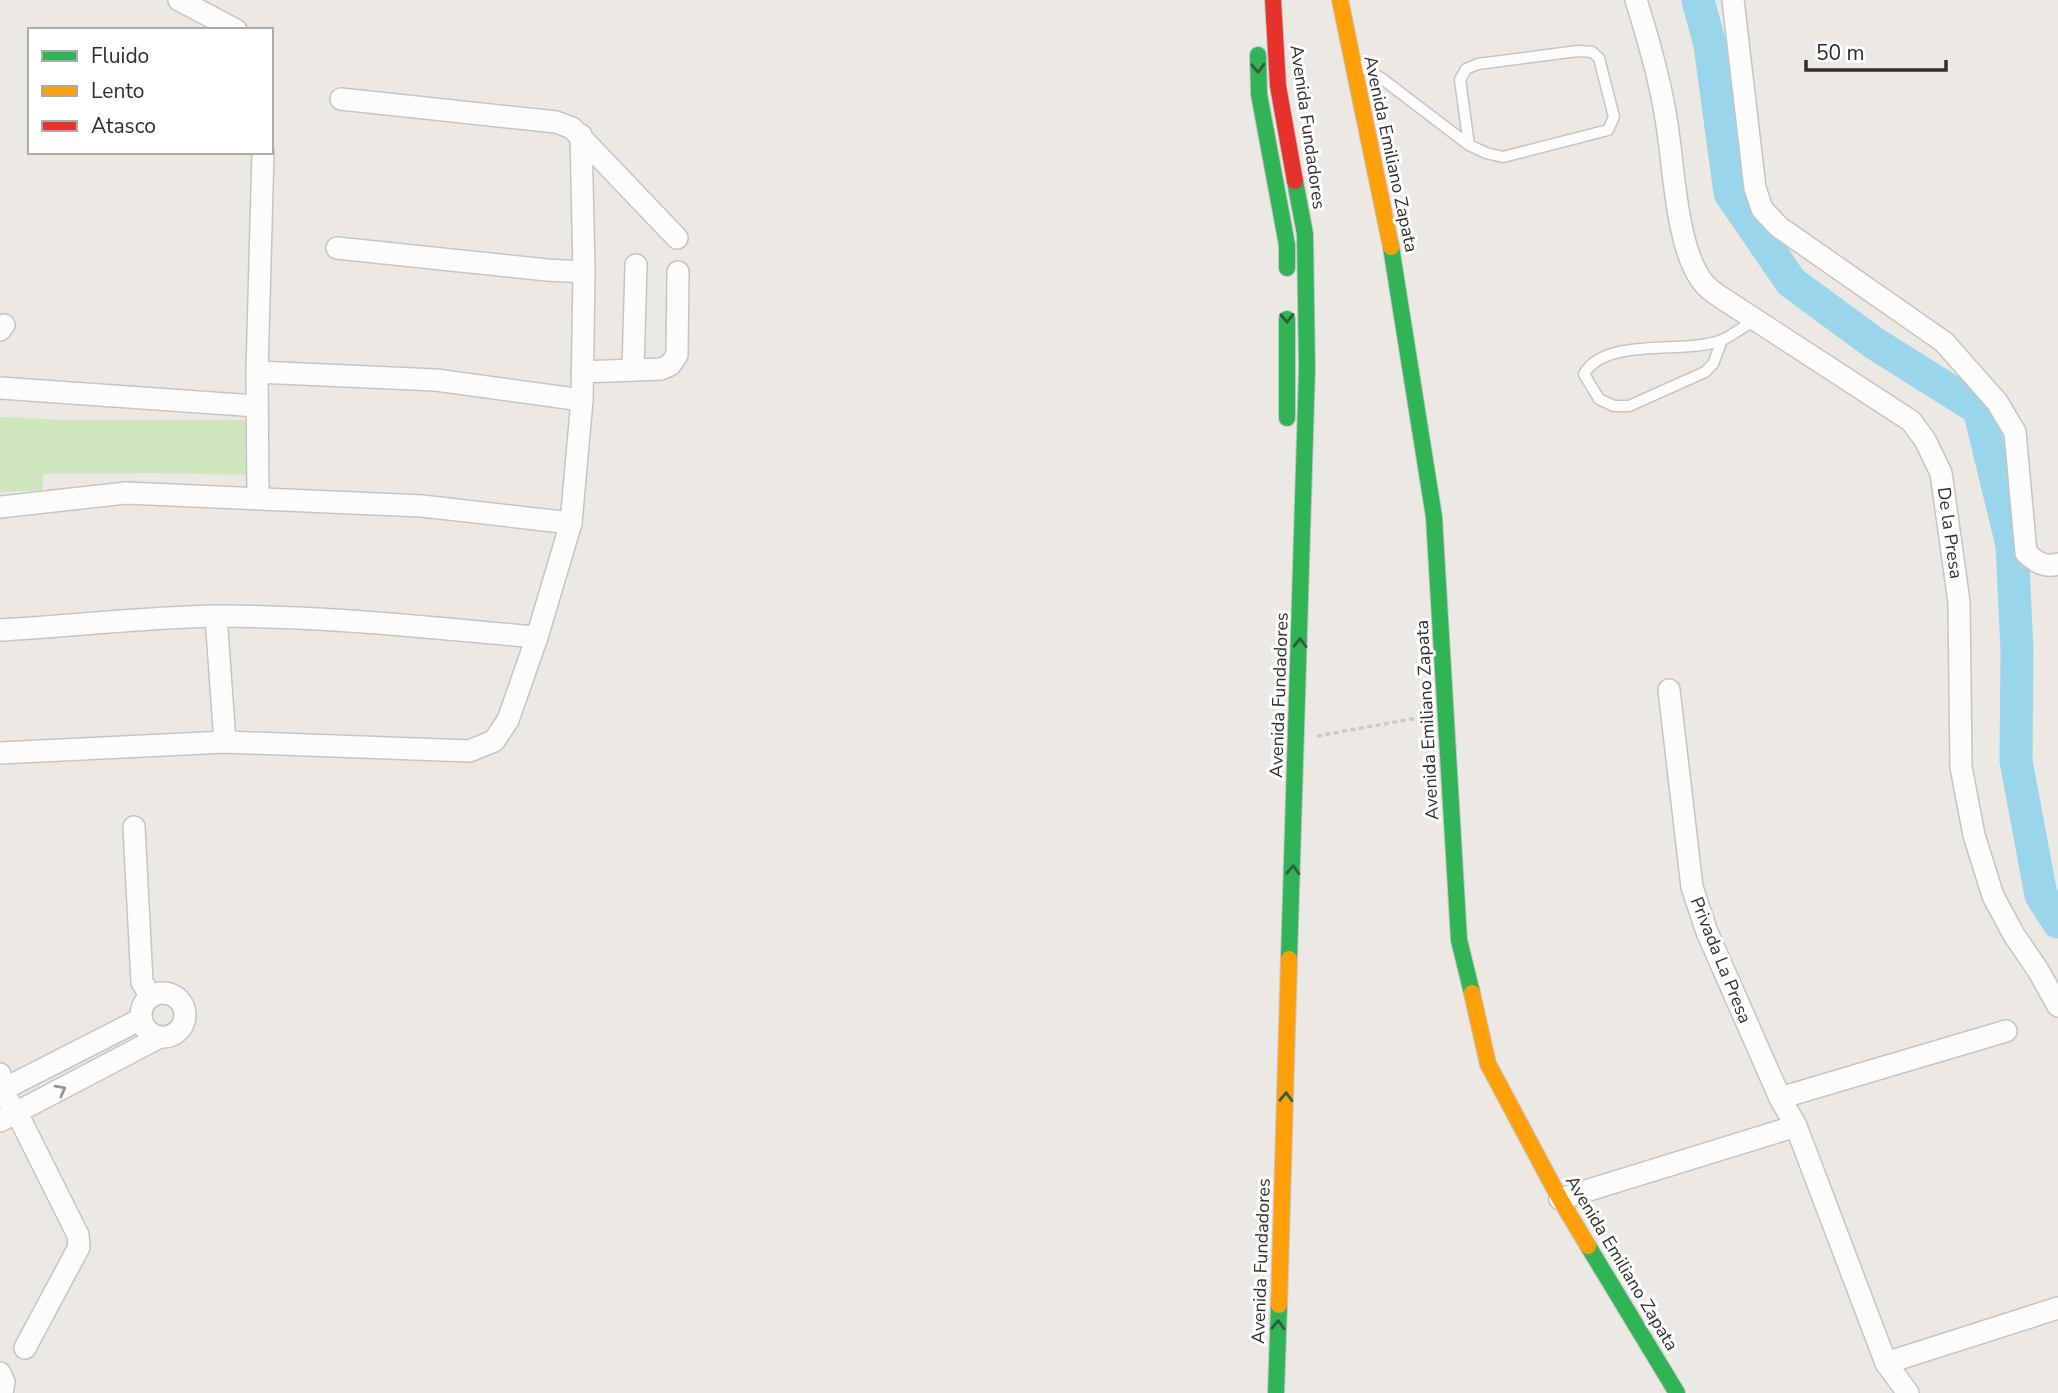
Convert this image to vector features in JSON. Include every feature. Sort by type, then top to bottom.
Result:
[{"type":"main road","name":"Avenida Fundadores","points":[[1273,0],[1278,86],[1305,234],[1307,382],[1276,1393]]},
{"type":"main road","name":"Avenida Emiliano Zapata","points":[[1340,0],[1394,259],[1434,517],[1461,953],[1488,1064],[1560,1199],[1677,1393]]},
{"type":"main road","points":[[1257,40],[1259,94],[1287,245],[1287,430]]},
{"type":"street","points":[[179,0],[232,28]]},
{"type":"street","name":"De la Presa","points":[[1636,0],[1655,63],[1667,125],[1675,193],[1692,263],[1701,280],[1710,290],[1911,421],[1925,440],[1941,473],[1959,603],[1961,767],[1974,835],[1993,896],[2058,1006]]},
{"type":"street","points":[[1733,0],[1755,188],[1762,209],[1779,227],[1944,342],[1997,402],[2015,432],[2026,553],[2036,562],[2051,566],[2058,564]]},
{"type":"street","points":[[341,99],[556,122],[572,128],[677,238]]},
{"type":"street","points":[[0,753],[225,741],[469,751],[494,741],[508,720],[537,637],[571,523],[582,400],[584,272],[581,135]]},
{"type":"street","points":[[258,498],[257,372],[263,154]]},
{"type":"street","points":[[337,248],[584,272]]},
{"type":"street","points":[[633,370],[636,265]]},
{"type":"street","points":[[582,373],[661,369],[670,365],[677,355],[678,272]]},
{"type":"street","points":[[257,372],[436,380],[582,400]]},
{"type":"street","points":[[0,388],[257,406]]},
{"type":"street","points":[[0,507],[126,493],[422,506],[571,523]]},
{"type":"street","points":[[0,630],[216,616],[443,627],[537,637]]},
{"type":"street","points":[[216,616],[225,741]]},
{"type":"street","name":"Privada La Presa","points":[[1669,691],[1692,887],[1706,932],[1780,1098],[1796,1126],[1886,1363],[1908,1393]]},
{"type":"street","points":[[134,827],[142,982],[151,997]]},
{"type":"street","points":[[8,1117],[180,1029],[185,1014],[183,1007],[173,996],[166,993],[151,997],[142,1009],[141,1019],[147,1030],[160,1037]]},
{"type":"street","points":[[0,1091],[141,1019]]},
{"type":"street","points":[[1780,1098],[2006,1031]]},
{"type":"street","points":[[0,1074],[0,1091],[8,1117],[79,1241],[79,1247],[25,1348]]},
{"type":"street","points":[[1560,1199],[1796,1126]]},
{"type":"street","points":[[1886,1363],[2058,1308]]},
{"type":"street","points":[[0,1373],[4,1382],[2,1393]]},
{"type":"lane","points":[[1351,61],[1381,78],[1469,145],[1503,157],[1608,130],[1614,117],[1599,58],[1592,52],[1577,51],[1478,64],[1466,69],[1460,80],[1469,145]]},
{"type":"lane","points":[[1722,340],[1713,364],[1705,372],[1629,406],[1614,406],[1599,399],[1584,374],[1589,365],[1629,349],[1691,347],[1722,340],[1755,320]]},
{"type":"path","points":[[1297,739],[1446,713]]},
{"type":"green space","points":[[0,417],[62,420],[245,420],[246,475],[43,474],[42,490],[0,492]]},
{"type":"waterway","points":[[1698,0],[1710,45],[1730,193],[1791,282],[1874,343],[1979,409],[2012,545],[2017,650],[2016,761],[2041,895],[2058,922]]},
{"type":"traffic: fast","points":[[1258,55],[1259,94],[1287,245],[1287,268]]},
{"type":"traffic: fast","points":[[1289,959],[1307,369],[1305,234],[1295,181]]},
{"type":"traffic: fast","points":[[1391,247],[1434,517],[1459,940],[1472,993]]},
{"type":"traffic: fast","points":[[1287,319],[1287,418]]},
{"type":"traffic: fast","points":[[1588,1246],[1677,1393]]},
{"type":"traffic: fast","points":[[1276,1393],[1279,1305]]},
{"type":"traffic: slow","points":[[1340,0],[1391,247]]},
{"type":"traffic: slow","points":[[1279,1305],[1289,959]]},
{"type":"traffic: slow","points":[[1472,993],[1488,1064],[1588,1246]]},
{"type":"traffic: jam","points":[[1273,0],[1278,86],[1295,181]]}]
